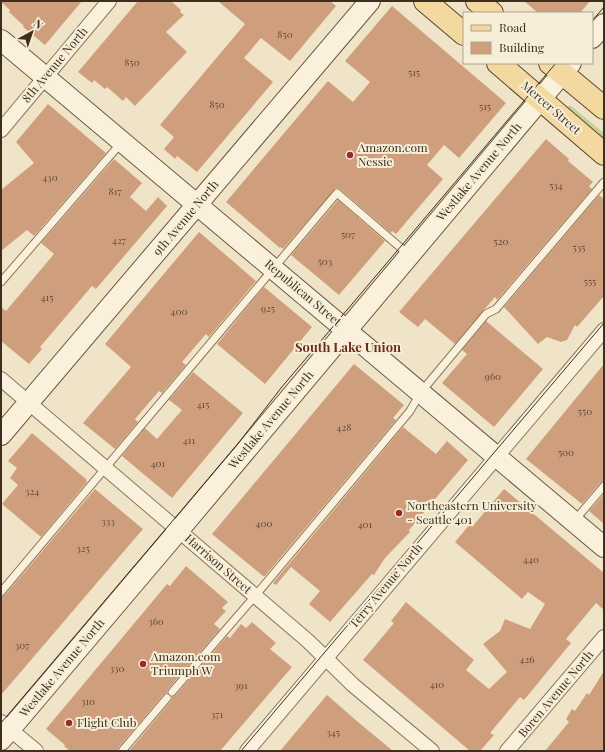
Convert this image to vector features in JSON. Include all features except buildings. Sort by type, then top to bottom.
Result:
[{"type":"main road","name":"9th Avenue North","points":[[1,435],[370,1]]},
{"type":"main road","points":[[425,1],[463,33]]},
{"type":"main road","points":[[478,1],[491,12]]},
{"type":"main road","points":[[593,37],[604,24]]},
{"type":"main road","name":"Republican Street","points":[[1,40],[604,547]]},
{"type":"main road","name":"Mercer Street","points":[[499,64],[604,154]]},
{"type":"main road","points":[[561,66],[604,108]]},
{"type":"main road","name":"Westlake Avenue North","points":[[4,731],[179,530],[541,99],[561,66]]},
{"type":"street","name":"8th Avenue North","points":[[1,130],[109,1]]},
{"type":"street","name":"Terry Avenue North","points":[[247,751],[604,330]]},
{"type":"street","name":"Harrison Street","points":[[1,379],[256,596],[308,641],[353,685],[432,751]]},
{"type":"street","name":"Boren Avenue North","points":[[507,751],[604,637]]},
{"type":"street","points":[[4,731],[36,751]]},
{"type":"lane","points":[[1,282],[122,142]]},
{"type":"lane","points":[[172,692],[256,596],[410,411],[421,392],[486,314],[496,309],[604,182]]},
{"type":"lane","points":[[1,592],[337,193],[409,255]]},
{"type":"lane","points":[[574,522],[604,486]]},
{"type":"lane","points":[[122,751],[167,698]]},
{"type":"green space","points":[[570,105],[604,133],[604,142],[566,108]]},
{"type":"tram line","points":[[593,20],[604,7]]},
{"type":"tram line","points":[[1,723],[237,445],[281,388],[555,64]]},
{"type":"tram line","points":[[241,751],[604,323]]},
{"type":"place","name":"Amazon.com Nessie","points":[[350,155]]},
{"type":"place","name":"Northeastern University - Seattle 401","points":[[399,513]]},
{"type":"place","name":"Amazon.com Triumph W","points":[[143,664]]},
{"type":"place","name":"Flight Club","points":[[69,723]]},
{"type":"district","name":"South Lake Union","points":[[348,347]]}]
